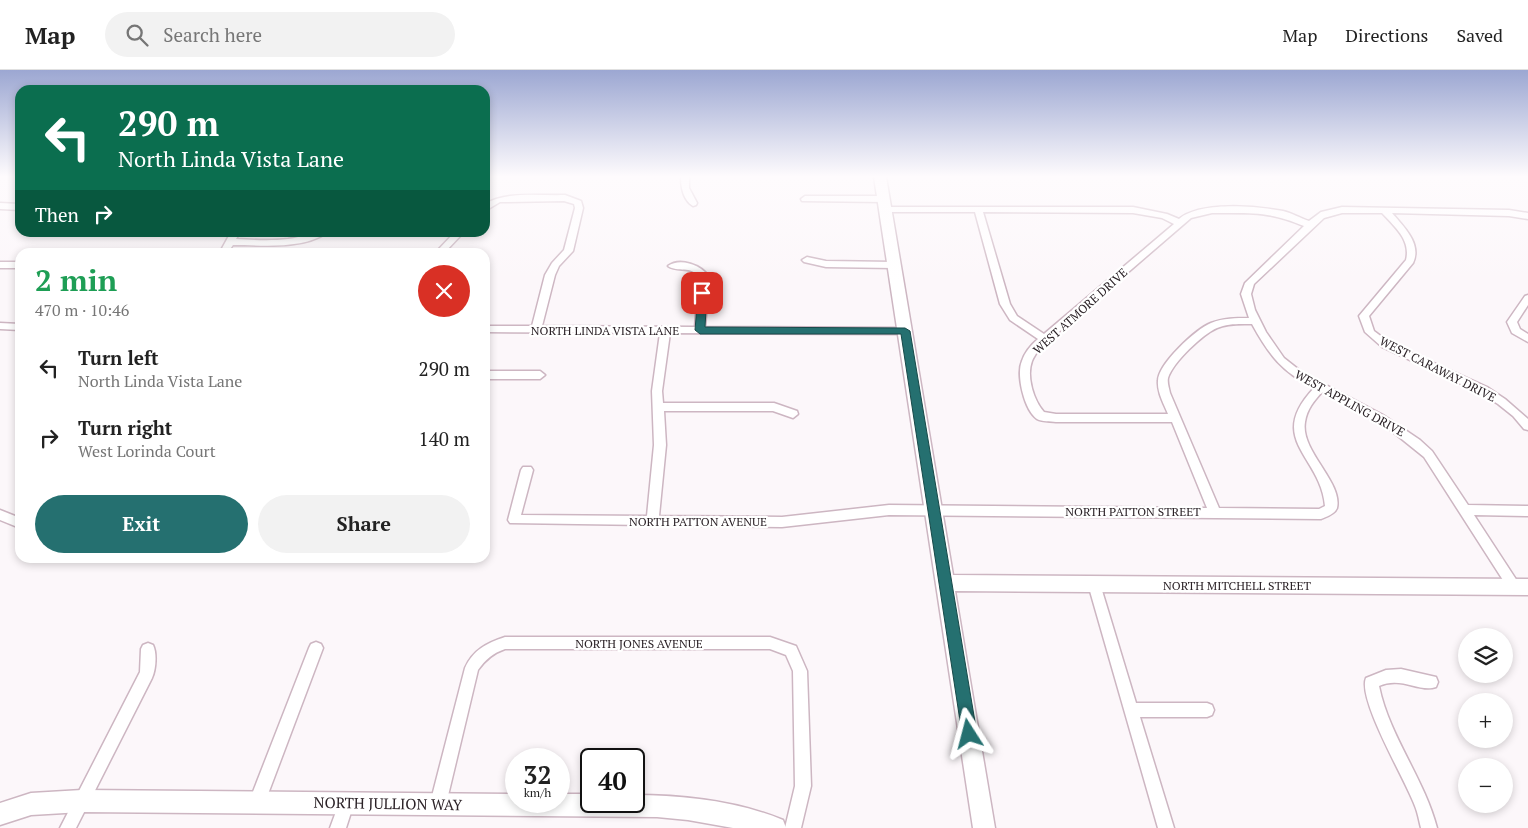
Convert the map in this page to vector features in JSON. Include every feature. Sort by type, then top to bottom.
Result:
[{"type":"street","points":[[536,329],[550,275],[568,251],[578,212]]},
{"type":"street","points":[[885,212],[984,828]]},
{"type":"street","points":[[979,212],[1005,304],[1013,318],[1045,339]]},
{"type":"street","points":[[1146,212],[1180,223]]},
{"type":"street","name":"WEST ATMORE DRIVE","points":[[1175,418],[1056,418],[1041,416],[1032,406],[1025,376],[1026,362],[1034,348],[1188,216],[1198,212]]},
{"type":"street","name":"WEST ATMORE DRIVE","points":[[1274,212],[1310,224]]},
{"type":"street","name":"WEST APPLING DRIVE","points":[[1330,212],[1317,217],[1250,283],[1246,294],[1248,307],[1275,354],[1285,366],[1389,422],[1409,435],[1428,454],[1465,510],[1521,587]]},
{"type":"street","name":"WEST CARAWAY DRIVE","points":[[1386,212],[1408,238],[1413,254],[1410,261],[1364,316],[1364,324],[1372,335],[1386,345],[1483,390],[1509,406],[1528,426]]},
{"type":"street","name":"WEST APPLING DRIVE","points":[[1470,212],[1509,213],[1528,216]]},
{"type":"street","points":[[227,248],[234,237]]},
{"type":"street","points":[[231,242],[285,243],[312,237]]},
{"type":"street","points":[[444,248],[455,237]]},
{"type":"street","points":[[807,260],[826,264],[894,265]]},
{"type":"street","points":[[0,265],[15,265]]},
{"type":"street","points":[[673,266],[688,266],[699,269],[702,272],[704,277],[700,330]]},
{"type":"street","points":[[1528,298],[1512,322],[1516,331],[1528,339]]},
{"type":"street","points":[[1214,511],[1165,393],[1162,379],[1167,368],[1203,330],[1228,321],[1256,321]]},
{"type":"street","points":[[0,326],[15,326]]},
{"type":"street","name":"NORTH LINDA VISTA LANE","points":[[490,329],[905,331]]},
{"type":"street","points":[[652,521],[660,445],[657,391],[664,330]]},
{"type":"street","points":[[490,375],[540,375]]},
{"type":"street","name":"NORTH PATTON STREET","points":[[933,510],[1214,511],[1321,514],[1331,508],[1332,497],[1302,441],[1298,423],[1302,410],[1321,387]]},
{"type":"street","points":[[658,406],[774,407],[793,414]]},
{"type":"street","name":"NORTH PATTON AVENUE","points":[[526,470],[514,520],[782,522],[889,510],[933,510]]},
{"type":"street","points":[[1465,510],[1528,511]]},
{"type":"street","points":[[0,515],[15,521]]},
{"type":"street","name":"NORTH MITCHELL STREET","points":[[945,583],[1521,587]]},
{"type":"street","points":[[1094,584],[1166,828]]},
{"type":"street","name":"NORTH JONES AVENUE","points":[[438,804],[472,668],[478,657],[486,650],[505,643],[770,643],[791,650],[800,671],[803,786],[793,828]]},
{"type":"street","points":[[257,802],[316,648]]},
{"type":"street","points":[[68,828],[147,673],[148,649]]},
{"type":"street","points":[[1429,828],[1423,805],[1376,707],[1372,684],[1384,676],[1399,675],[1431,682]]},
{"type":"street","points":[[1131,710],[1206,710]]},
{"type":"street","name":"NORTH JULLION WAY","points":[[0,814],[30,804],[82,801],[657,806],[693,808],[730,814],[775,828]]},
{"type":"street","points":[[338,828],[346,803]]},
{"type":"route","points":[[702,293],[700,330],[905,331],[969,734]]}]
